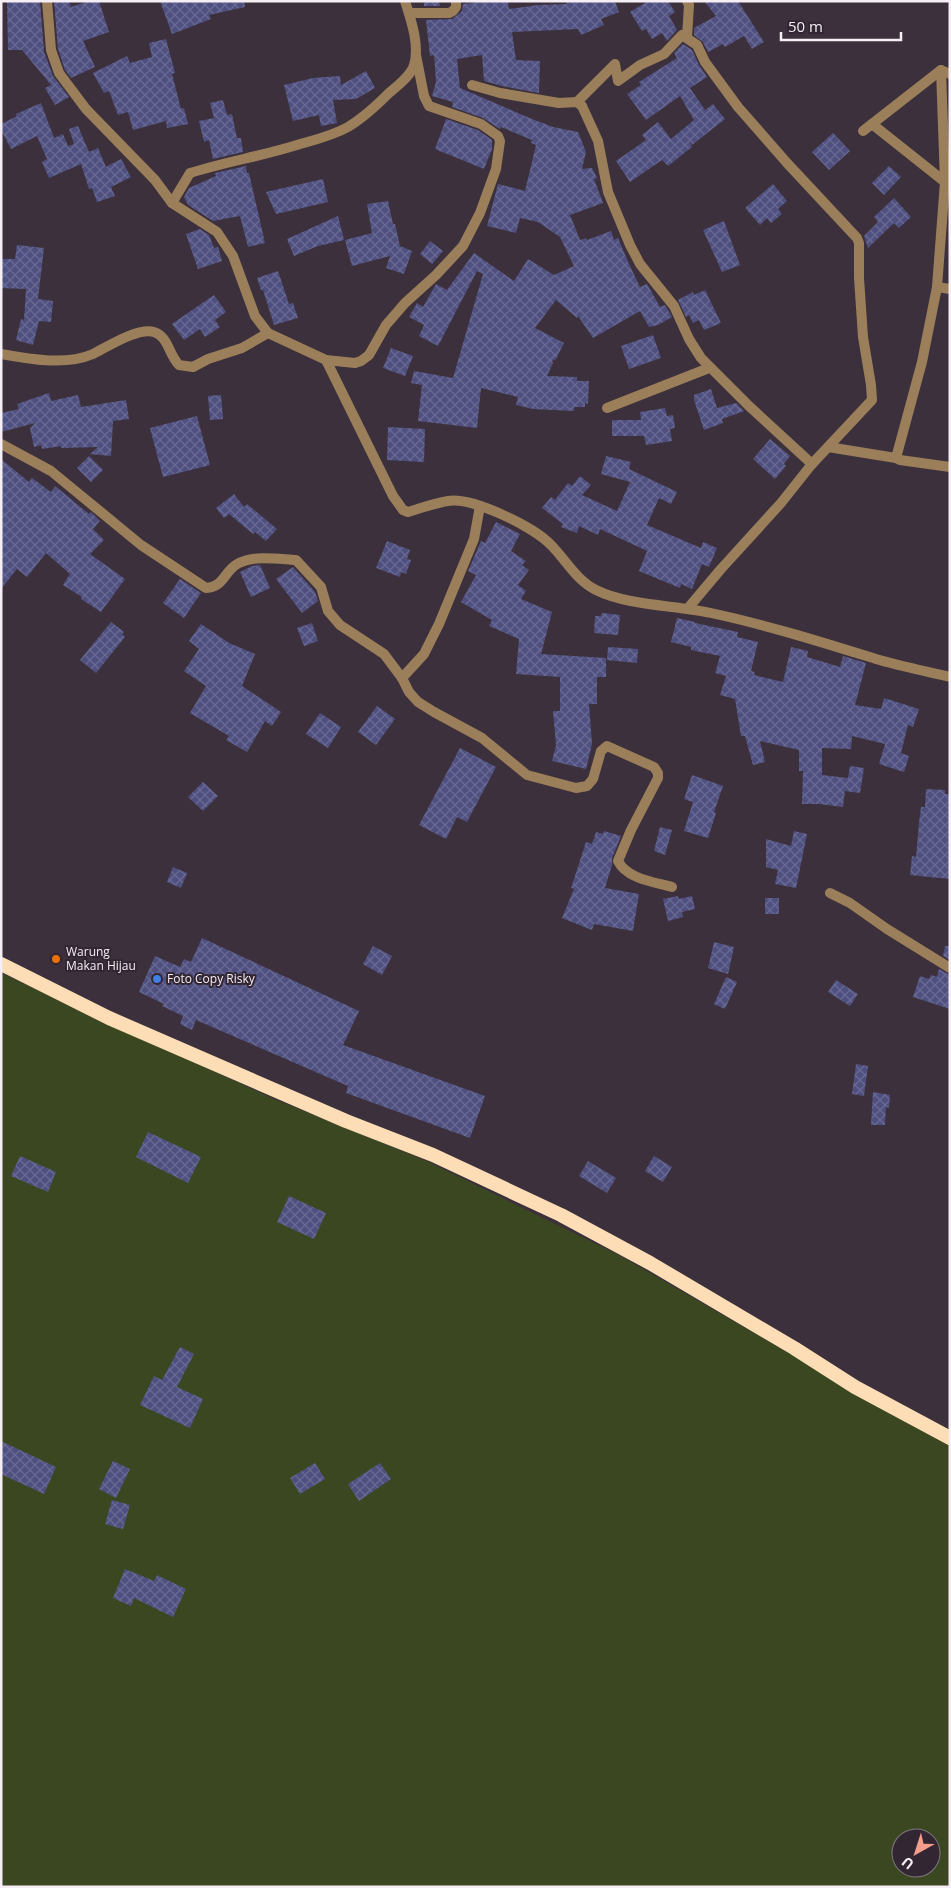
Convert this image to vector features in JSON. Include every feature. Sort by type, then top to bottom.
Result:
[{"type":"highway","points":[[1,964],[109,1018],[346,1121],[433,1155],[561,1215],[650,1263],[794,1348],[855,1387],[950,1438]]},
{"type":"street","points":[[47,1],[51,50],[59,73],[86,109],[155,180],[172,203],[217,232],[227,246],[238,270],[255,316],[268,333],[326,360],[356,363],[368,355],[386,325],[405,303],[436,275],[463,246],[480,213],[496,169],[500,141],[498,136],[481,124],[429,106],[424,96],[405,1]]},
{"type":"street","points":[[409,14],[449,13],[454,11],[456,1]]},
{"type":"street","points":[[687,1],[687,37]]},
{"type":"street","points":[[472,85],[500,93],[559,103],[576,102],[615,64],[618,81],[640,65],[664,54],[682,35],[697,44],[705,62],[738,107],[857,238],[859,243],[863,337],[872,400],[812,464],[781,503],[689,607]]},
{"type":"street","points":[[172,203],[190,173],[215,165],[232,163],[266,154],[314,140],[346,128],[369,112],[408,75],[414,67],[416,56]]},
{"type":"street","points":[[896,458],[922,362],[937,287],[944,182],[946,72]]},
{"type":"street","points":[[863,131],[946,72]]},
{"type":"street","points":[[576,102],[585,110],[598,140],[608,192],[630,245],[640,264],[674,306],[689,339],[701,358],[709,368],[812,464]]},
{"type":"street","points":[[872,124],[944,182]]},
{"type":"street","points":[[937,287],[950,289]]},
{"type":"street","points":[[1,354],[35,360],[76,359],[90,355],[134,334],[147,331],[154,332],[162,337],[179,365],[192,366],[242,348],[268,333]]},
{"type":"street","points":[[326,360],[393,496],[403,510],[408,512],[449,501],[466,501],[500,514],[539,534],[551,544],[580,579],[595,590],[642,602],[689,607],[744,620],[877,659],[950,677]]},
{"type":"street","points":[[607,408],[709,368]]},
{"type":"street","points":[[1,444],[51,471],[141,545],[206,588],[218,585],[236,564],[251,558],[296,560],[321,587],[328,611],[340,624],[384,654],[402,678],[409,692],[418,702],[482,738],[527,775],[576,788],[587,786],[593,779],[601,751],[607,746],[654,767],[658,773],[658,778],[631,830],[618,861],[629,874],[672,887]]},
{"type":"street","points":[[828,447],[950,467]]},
{"type":"street","points":[[402,678],[424,654],[440,624],[474,538],[480,506]]},
{"type":"street","points":[[830,893],[850,903],[887,929],[950,968]]},
{"type":"green space","points":[[1,973],[272,1098],[427,1161],[619,1255],[950,1446],[950,1887],[1,1887]]},
{"type":"building","points":[[7,1],[40,1],[44,52],[53,76],[69,97],[55,105],[45,88],[51,85],[22,50],[8,50]]},
{"type":"building","points":[[54,1],[69,1],[71,7],[89,1],[99,1],[109,32],[83,41],[95,67],[71,78],[65,70],[58,49]]},
{"type":"building","points":[[160,1],[244,1],[245,7],[209,15],[211,19],[172,34]]},
{"type":"building","points":[[424,1],[439,1],[440,6],[424,6]]},
{"type":"building","points":[[508,1],[509,9],[567,4],[566,1],[615,1],[619,12],[601,19],[604,25],[581,35],[578,29],[512,32],[516,60],[540,61],[539,93],[484,81],[482,55],[457,59],[460,88],[553,127],[578,132],[586,152],[582,169],[592,168],[597,178],[594,179],[603,203],[570,215],[580,240],[586,238],[587,240],[611,231],[614,240],[618,238],[640,287],[647,284],[660,307],[665,305],[672,317],[658,325],[649,327],[640,311],[593,338],[578,316],[577,318],[556,300],[535,328],[564,343],[556,359],[552,361],[553,363],[547,376],[577,377],[577,381],[589,381],[588,404],[585,403],[585,407],[574,407],[574,411],[533,409],[516,405],[518,397],[481,388],[477,428],[418,421],[422,385],[411,383],[414,371],[453,378],[483,274],[477,271],[438,346],[419,336],[424,325],[409,317],[417,303],[423,307],[436,284],[447,290],[474,253],[514,281],[528,259],[554,275],[574,266],[560,237],[538,222],[520,218],[516,233],[487,226],[498,184],[525,191],[536,145],[531,143],[532,140],[501,127],[500,129],[483,118],[452,107],[453,102],[432,96],[436,82],[434,55],[430,56],[426,20],[452,19],[462,11],[463,4]]},
{"type":"building","points":[[648,1],[668,1],[675,12],[669,16],[677,30],[667,41],[662,33],[652,39],[646,29],[642,31],[630,12]]},
{"type":"building","points":[[704,1],[738,1],[764,42],[752,49],[744,36],[725,47],[723,44],[708,52],[703,42],[694,35],[694,28],[716,16]]},
{"type":"building","points":[[166,39],[175,73],[172,74],[181,109],[184,108],[188,124],[167,128],[166,121],[133,130],[128,112],[118,115],[109,91],[104,93],[93,73],[127,56],[130,63],[152,57],[149,43]]},
{"type":"building","points":[[683,44],[692,50],[707,77],[690,88],[705,110],[713,104],[725,119],[692,145],[689,140],[692,147],[668,166],[662,160],[630,182],[616,161],[646,140],[642,135],[658,122],[671,139],[694,120],[680,96],[646,120],[627,94],[641,85],[639,82],[677,58],[674,53]]},
{"type":"building","points":[[366,71],[375,88],[356,99],[333,100],[337,123],[321,126],[319,115],[293,121],[284,85],[313,78],[340,76],[341,85]]},
{"type":"building","points":[[223,100],[227,115],[232,114],[237,138],[241,138],[243,152],[213,159],[209,140],[204,142],[199,121],[214,118],[210,103]]},
{"type":"building","points":[[41,103],[54,138],[63,134],[68,146],[74,144],[69,129],[78,126],[89,152],[98,148],[106,167],[121,159],[131,177],[111,187],[115,196],[97,202],[92,188],[89,189],[81,164],[49,178],[42,162],[47,159],[37,136],[11,149],[1,130],[1,124],[17,116],[16,114]]},
{"type":"building","points":[[446,119],[478,130],[492,140],[492,149],[484,169],[435,149]]},
{"type":"building","points":[[833,133],[850,151],[829,170],[812,152]]},
{"type":"building","points":[[246,166],[265,243],[248,247],[240,216],[213,221],[188,205],[184,197],[189,188],[216,176],[215,173]]},
{"type":"building","points":[[889,166],[901,177],[884,195],[872,183]]},
{"type":"building","points":[[323,179],[328,202],[276,214],[266,192]]},
{"type":"building","points":[[773,184],[787,201],[778,209],[782,214],[771,223],[767,218],[760,225],[745,208]]},
{"type":"building","points":[[894,198],[911,217],[899,228],[894,223],[868,248],[864,236],[878,222],[874,217]]},
{"type":"building","points":[[388,201],[400,246],[412,251],[404,274],[386,268],[390,256],[352,266],[345,240],[372,233],[367,204]]},
{"type":"building","points":[[338,216],[344,240],[318,246],[294,256],[287,239]]},
{"type":"building","points":[[724,221],[740,265],[722,272],[703,230]]},
{"type":"building","points":[[200,229],[209,235],[214,248],[218,247],[222,261],[198,269],[186,234]]},
{"type":"building","points":[[430,241],[443,251],[432,264],[420,254]]},
{"type":"building","points":[[17,245],[44,248],[38,299],[53,301],[51,322],[39,321],[33,345],[16,340],[21,319],[24,320],[26,289],[1,288],[1,259],[15,259]]},
{"type":"building","points":[[278,271],[289,304],[293,303],[298,318],[274,325],[263,290],[261,290],[257,278]]},
{"type":"building","points":[[705,290],[721,323],[704,330],[699,320],[693,323],[689,315],[686,317],[678,300],[693,292],[694,295]]},
{"type":"building","points":[[214,295],[226,312],[215,320],[220,327],[205,337],[200,329],[184,340],[172,324]]},
{"type":"building","points":[[653,335],[661,358],[629,369],[621,346]]},
{"type":"building","points":[[391,348],[413,356],[405,376],[383,368]]},
{"type":"building","points":[[711,389],[717,408],[736,403],[744,411],[722,419],[723,423],[704,430],[694,395]]},
{"type":"building","points":[[49,393],[51,401],[78,395],[81,407],[126,400],[129,419],[113,421],[111,456],[90,454],[98,447],[61,448],[61,446],[42,449],[41,445],[34,447],[30,428],[35,423],[1,432],[1,413],[19,409],[17,404]]},
{"type":"building","points":[[221,395],[223,419],[210,420],[208,396]]},
{"type":"building","points":[[665,408],[667,416],[673,415],[675,428],[670,429],[672,441],[646,445],[644,436],[612,436],[612,420],[641,420],[640,412]]},
{"type":"building","points":[[197,416],[210,465],[163,477],[150,428]]},
{"type":"building","points":[[388,427],[425,429],[424,462],[387,460]]},
{"type":"building","points":[[770,439],[790,456],[784,464],[786,466],[775,479],[753,459]]},
{"type":"building","points":[[89,456],[103,470],[91,482],[77,468]]},
{"type":"building","points":[[606,456],[631,462],[629,469],[677,492],[671,504],[659,498],[647,525],[701,548],[703,542],[717,548],[709,567],[702,564],[692,589],[681,584],[680,588],[639,571],[647,551],[600,529],[598,535],[579,526],[577,533],[561,527],[563,524],[542,508],[551,497],[555,500],[568,483],[572,486],[580,476],[591,485],[582,495],[617,511],[630,482],[601,474]]},
{"type":"building","points":[[1,459],[29,482],[32,478],[51,492],[55,486],[89,514],[91,512],[100,521],[93,529],[104,540],[90,554],[125,579],[101,612],[63,585],[70,574],[46,553],[27,577],[17,569],[1,589]]},
{"type":"building","points":[[234,494],[244,507],[247,504],[277,529],[266,541],[255,532],[253,534],[229,514],[224,518],[216,508]]},
{"type":"building","points":[[496,522],[520,534],[511,551],[526,561],[522,565],[529,570],[518,585],[526,591],[521,599],[552,612],[541,654],[606,658],[606,677],[597,677],[597,704],[589,704],[592,744],[586,769],[552,761],[556,745],[553,711],[560,711],[560,677],[516,674],[519,639],[489,626],[492,620],[461,602],[476,575],[468,571],[481,541],[485,543]]},
{"type":"building","points":[[387,541],[410,550],[407,559],[411,560],[406,574],[401,572],[400,577],[376,568]]},
{"type":"building","points":[[260,565],[270,588],[251,597],[240,572],[252,566]]},
{"type":"building","points":[[293,567],[315,592],[318,601],[302,613],[276,579]]},
{"type":"building","points":[[180,579],[201,593],[184,618],[163,603]]},
{"type":"building","points":[[602,613],[620,615],[618,635],[594,633],[595,616],[601,616]]},
{"type":"building","points":[[677,618],[738,632],[737,637],[758,642],[751,671],[755,672],[754,675],[783,682],[791,647],[808,651],[807,657],[840,667],[843,656],[866,663],[855,705],[881,709],[884,698],[919,709],[913,727],[908,725],[901,753],[909,756],[904,772],[879,764],[885,744],[852,736],[851,749],[822,748],[822,775],[848,778],[850,766],[864,768],[860,793],[845,791],[843,807],[802,804],[803,771],[799,771],[799,750],[760,741],[765,762],[753,765],[745,736],[741,736],[735,699],[720,695],[726,676],[715,673],[720,656],[691,650],[691,647],[671,642]]},
{"type":"building","points":[[111,622],[124,632],[122,634],[125,637],[96,673],[80,660]]},
{"type":"building","points":[[312,623],[318,641],[304,646],[297,628]]},
{"type":"building","points":[[201,624],[229,643],[255,654],[242,686],[281,712],[272,726],[265,721],[247,752],[226,740],[229,736],[190,713],[206,686],[184,671],[199,649],[189,641]]},
{"type":"building","points":[[608,647],[638,649],[637,663],[607,660]]},
{"type":"building","points":[[377,706],[395,719],[376,745],[358,732]]},
{"type":"building","points":[[320,713],[341,727],[328,748],[306,734]]},
{"type":"building","points":[[460,748],[496,767],[467,822],[457,817],[446,839],[419,825]]},
{"type":"building","points":[[692,775],[723,786],[708,838],[684,831],[693,802],[684,799]]},
{"type":"building","points":[[203,782],[218,796],[203,811],[188,797]]},
{"type":"building","points":[[926,789],[945,790],[945,794],[950,794],[950,879],[910,875],[912,856],[916,857],[921,807],[925,807]]},
{"type":"building","points":[[660,827],[672,830],[665,855],[654,851]]},
{"type":"building","points":[[604,831],[621,836],[612,858],[612,865],[605,888],[639,894],[633,931],[594,924],[592,930],[562,918],[574,889],[571,888],[586,842],[592,844],[596,832],[603,834]]},
{"type":"building","points":[[794,831],[807,834],[796,888],[775,884],[778,870],[766,867],[766,839],[791,846]]},
{"type":"building","points":[[173,867],[187,873],[181,888],[167,882]]},
{"type":"building","points":[[678,896],[679,899],[692,896],[695,909],[682,912],[683,917],[668,921],[663,899]]},
{"type":"building","points":[[765,898],[779,898],[779,914],[765,914]]},
{"type":"building","points":[[202,938],[359,1011],[343,1045],[485,1096],[470,1138],[346,1093],[348,1086],[196,1020],[192,1030],[180,1024],[183,1016],[139,992],[155,956],[180,967],[184,959],[191,962]]},
{"type":"building","points":[[714,942],[734,947],[728,974],[708,968]]},
{"type":"building","points":[[373,946],[392,956],[382,975],[363,964]]},
{"type":"building","points":[[945,946],[950,946],[950,960],[943,956]]},
{"type":"building","points":[[939,969],[950,975],[950,1009],[913,997],[920,976],[929,979],[931,975],[937,977]]},
{"type":"building","points":[[726,977],[737,982],[725,1009],[714,1004]]},
{"type":"building","points":[[836,980],[858,994],[850,1006],[828,992]]},
{"type":"building","points":[[856,1064],[868,1066],[864,1096],[852,1094]]},
{"type":"building","points":[[873,1092],[890,1095],[889,1108],[886,1107],[885,1125],[871,1125]]},
{"type":"building","points":[[148,1132],[201,1157],[188,1183],[136,1157]]},
{"type":"building","points":[[20,1156],[56,1172],[48,1192],[11,1176]]},
{"type":"building","points":[[654,1156],[672,1167],[663,1182],[645,1171]]},
{"type":"building","points":[[588,1161],[616,1178],[607,1193],[579,1176]]},
{"type":"building","points":[[289,1196],[326,1213],[314,1239],[277,1222]]},
{"type":"building","points":[[180,1347],[194,1354],[177,1387],[203,1399],[190,1428],[140,1405],[154,1376],[162,1380]]},
{"type":"building","points":[[1,1441],[56,1467],[44,1494],[1,1474]]},
{"type":"building","points":[[113,1461],[130,1469],[116,1498],[99,1489]]},
{"type":"building","points":[[315,1463],[325,1479],[300,1494],[290,1478]]},
{"type":"building","points":[[380,1463],[391,1479],[359,1501],[348,1484]]},
{"type":"building","points":[[112,1500],[130,1505],[123,1529],[105,1524]]},
{"type":"building","points":[[125,1569],[154,1581],[157,1575],[186,1589],[173,1617],[134,1598],[131,1606],[113,1598]]},
{"type":"place","name":"Warung Makan Hijau","points":[[56,959]]},
{"type":"place","name":"Foto Copy Risky","points":[[157,979]]}]
